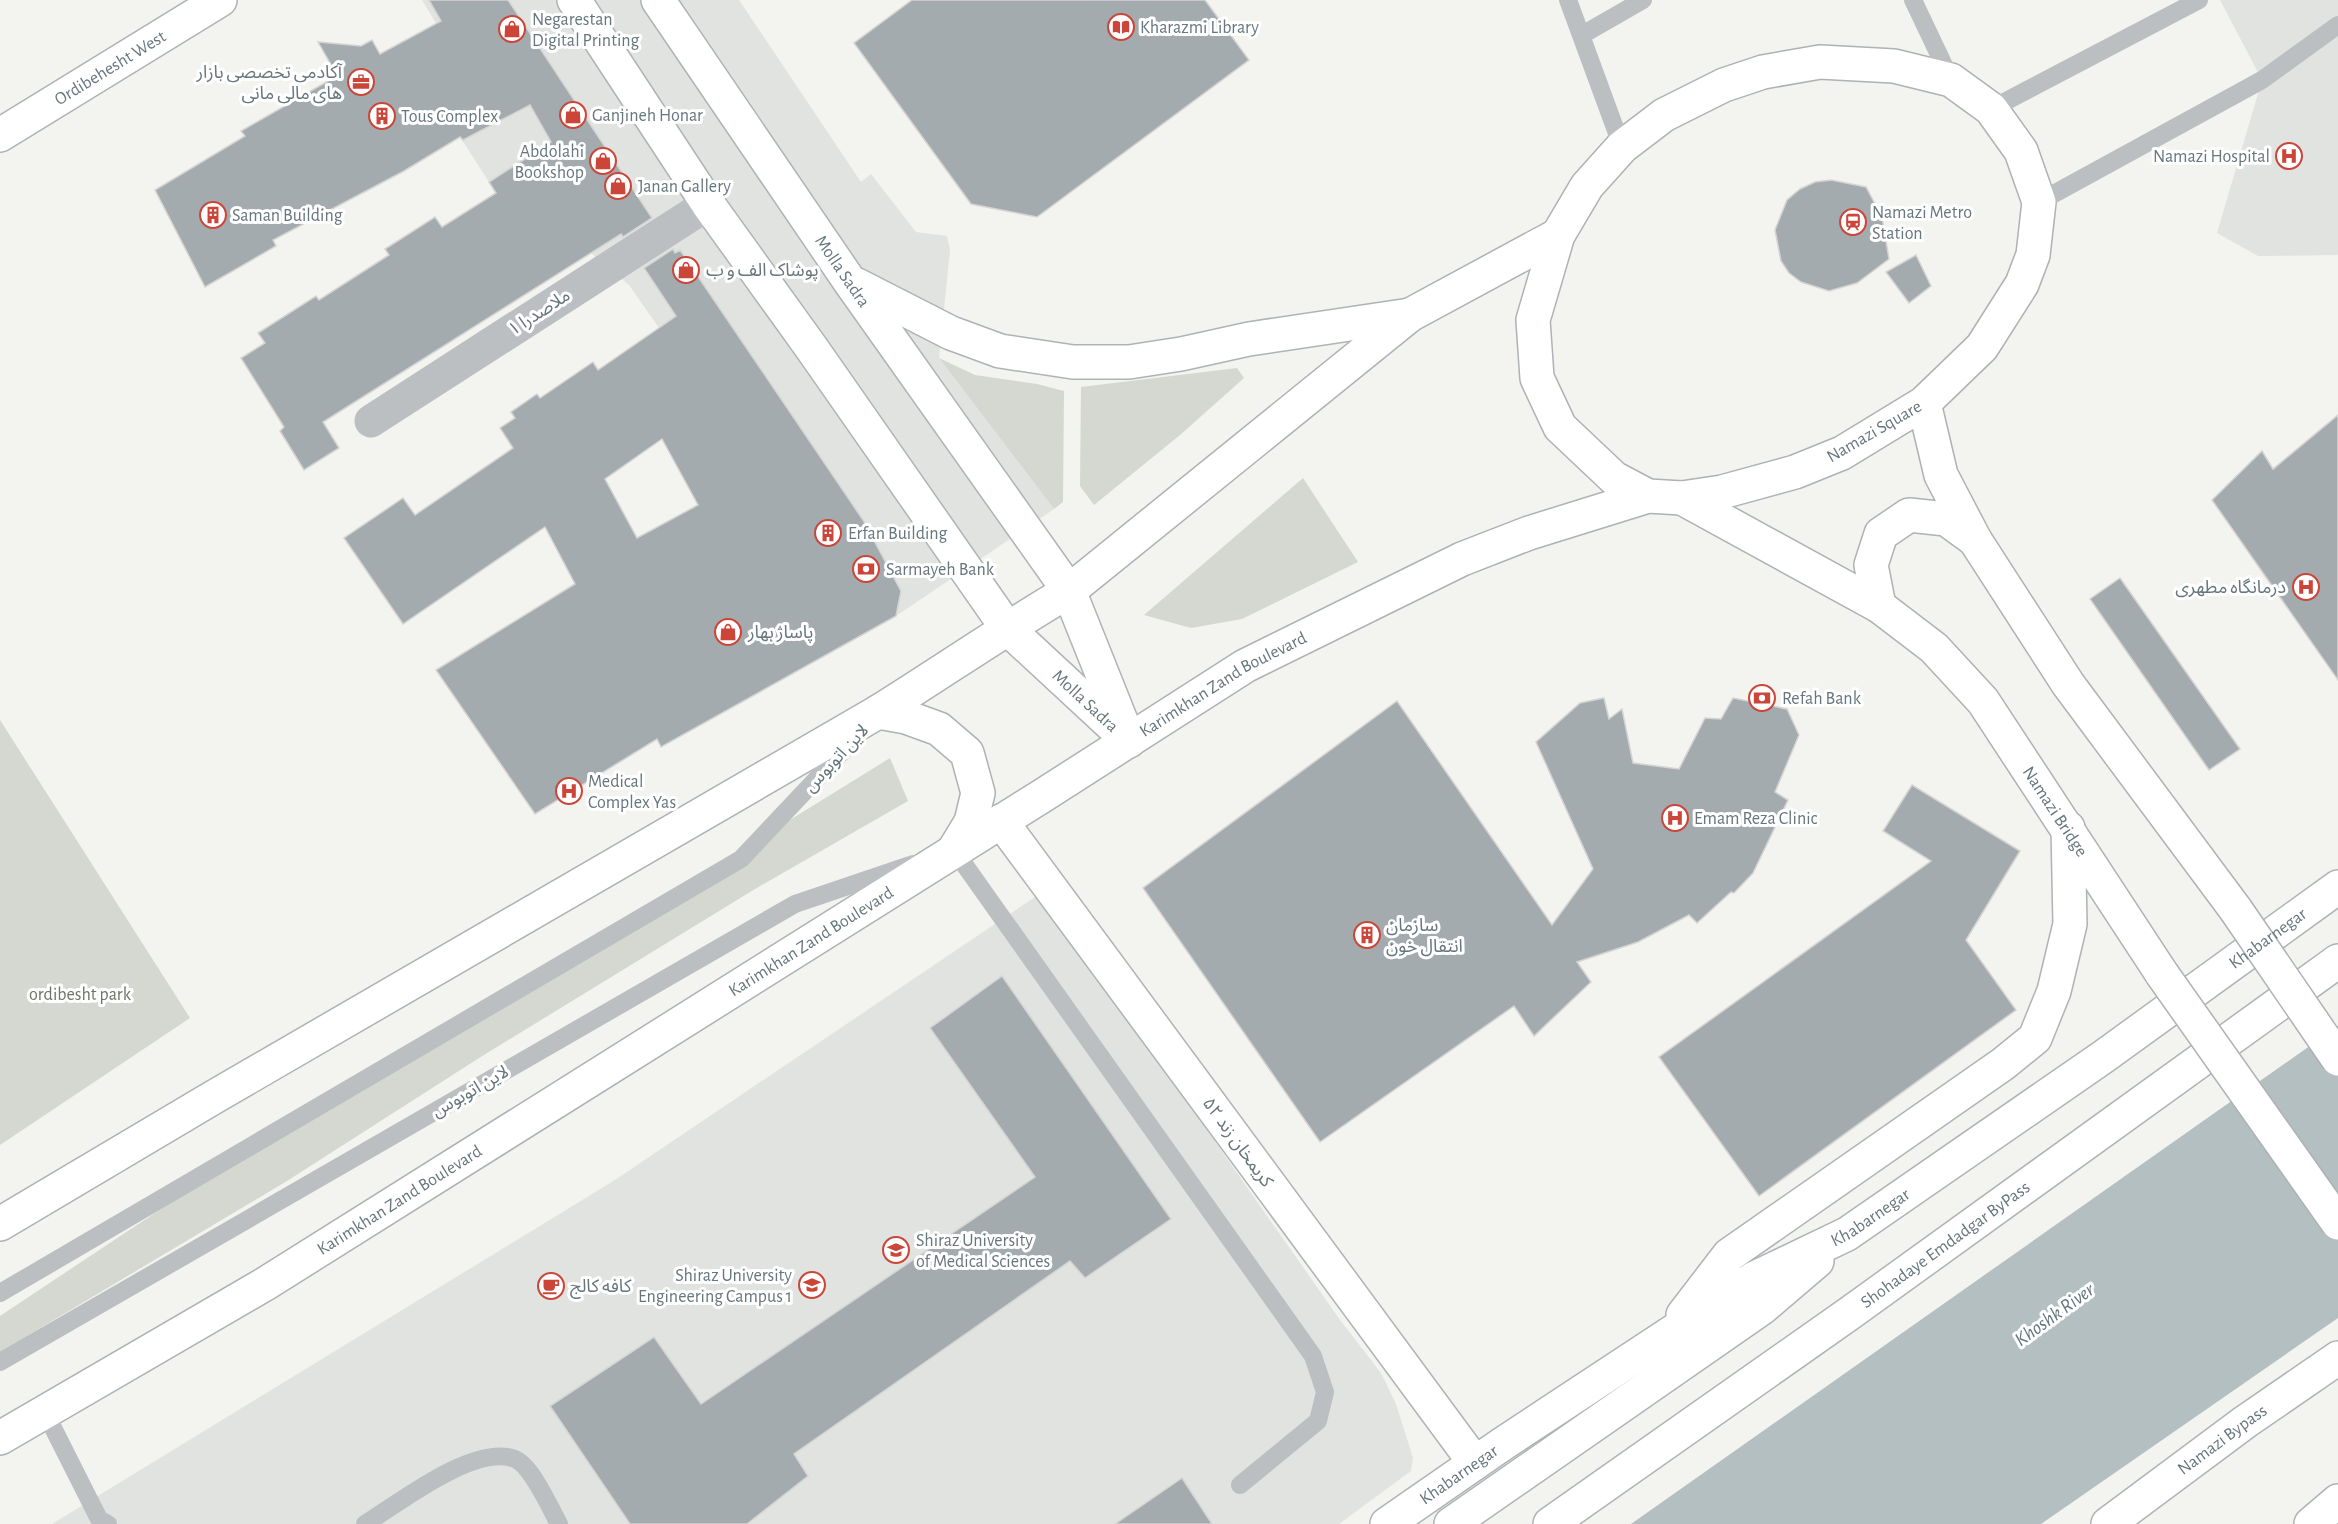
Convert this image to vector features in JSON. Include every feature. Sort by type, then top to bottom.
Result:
[{"type":"main road","name":"Ordibehesht West","points":[[0,135],[220,0]]},
{"type":"main road","name":"Molla Sadra","points":[[574,0],[708,204],[1007,628],[1129,741]]},
{"type":"main road","name":"Molla Sadra","points":[[658,0],[850,282],[1069,591],[1129,741]]},
{"type":"main road","name":"Namazi Square","points":[[1820,62],[1894,66],[1951,80],[1991,109],[2021,151],[2039,202],[2033,255],[2022,284],[1982,346],[1924,403],[1842,453],[1795,472],[1722,492],[1682,498],[1648,496],[1614,478],[1560,427],[1537,378],[1533,320],[1558,235],[1587,186],[1622,147],[1664,115],[1724,85],[1763,72],[1820,62]]},
{"type":"main road","points":[[0,1224],[214,1096],[878,712],[1007,628],[1069,591],[1410,315],[1558,235]]},
{"type":"main road","points":[[850,282],[951,333],[1000,351],[1073,362],[1129,362],[1181,354],[1249,339],[1410,315]]},
{"type":"main road","points":[[1924,403],[1941,475],[1975,540],[2068,684],[2236,910],[2338,1059]]},
{"type":"main road","name":"Karimkhan Zand Boulevard","points":[[0,1438],[265,1284],[1245,666],[1462,559],[1529,533],[1648,496]]},
{"type":"main road","name":"Namazi Bridge","points":[[1682,498],[1880,606],[1934,648],[1983,701],[2162,974],[2338,1223]]},
{"type":"main road","points":[[1880,606],[1871,565],[1881,534],[1910,515],[1946,519],[1975,540]]},
{"type":"main road","points":[[878,712],[906,717],[939,729],[967,753],[978,793],[971,822],[954,850]]},
{"type":"main road","name":"کریمخان زند ۵۲","points":[[1001,821],[1475,1463]]},
{"type":"main road","points":[[1668,1335],[1729,1255],[2003,1064],[2035,1038],[2054,991],[2070,924],[2068,828]]},
{"type":"main road","name":"Khabarnegar","points":[[1387,1524],[1753,1279],[1847,1234],[2103,1057],[2338,887]]},
{"type":"main road","name":"Shohadaye Emdadgar ByPass","points":[[1550,1524],[1850,1313],[2338,961]]},
{"type":"main road","points":[[1451,1524],[1762,1308],[1847,1234]]},
{"type":"main road","name":"Namazi Bypass","points":[[2108,1524],[2245,1422],[2338,1358]]},
{"type":"main road","points":[[2311,1524],[2338,1501]]},
{"type":"street","name":"۱ ملاصدرا","points":[[371,421],[708,204]]},
{"type":"lane","points":[[1582,35],[1643,0]]},
{"type":"lane","points":[[1913,0],[1951,80]]},
{"type":"lane","points":[[1991,109],[2199,0]]},
{"type":"lane","points":[[1571,1],[1622,147]]},
{"type":"lane","points":[[2039,202],[2262,80],[2338,25]]},
{"type":"lane","name":"لاین اتوبوس","points":[[0,1293],[741,859],[878,712]]},
{"type":"lane","points":[[954,850],[1313,1356],[1325,1392],[1318,1421],[1240,1485]]},
{"type":"lane","name":"لاین اتوبوس","points":[[0,1362],[795,904],[954,850]]},
{"type":"lane","points":[[45,1412],[102,1522]]},
{"type":"lane","points":[[365,1524],[464,1464],[494,1456],[516,1460],[528,1470],[559,1524]]},
{"type":"shaded area","points":[[422,0],[739,0],[861,182],[871,174],[916,232],[947,236],[950,250],[939,358],[1054,509],[896,616],[792,674],[685,481],[659,328],[629,285],[591,253],[531,159],[491,185],[460,137],[439,28]]},
{"type":"shaded area","name":"Namazi Hospital","points":[[2220,0],[2338,0],[2338,255],[2258,256],[2217,233],[2262,80]]},
{"type":"shaded area","name":"Shiraz University of Medical Sciences","points":[[1041,893],[1340,1320],[1381,1373],[1396,1404],[1413,1458],[1411,1471],[1339,1524],[52,1524],[615,1180]]},
{"type":"green space","points":[[939,358],[975,375],[1037,384],[1064,391],[1063,502],[1054,509]]},
{"type":"green space","points":[[1237,368],[1244,378],[1180,435],[1094,505],[1080,486],[1081,387]]},
{"type":"green space","points":[[1303,478],[1358,562],[1242,619],[1191,628],[1144,615]]},
{"type":"green space","name":"ordibesht park","points":[[0,720],[190,1018],[0,1145]]},
{"type":"green space","points":[[890,758],[908,801],[755,889],[479,1058],[287,1181],[0,1352],[0,1316],[161,1209]]},
{"type":"water","name":"Khoshk River","points":[[2338,1026],[2338,1318],[2041,1524],[1631,1524]]},
{"type":"building","points":[[429,0],[508,0],[652,218],[623,237],[621,234],[323,422],[339,448],[304,470],[280,431],[284,427],[241,358],[265,343],[258,333],[316,296],[319,300],[389,255],[385,249],[435,217],[442,227],[496,193],[489,182],[551,142],[530,105],[463,140],[460,137],[404,171],[273,240],[276,246],[205,287],[155,190],[245,136],[241,131],[330,80],[323,67],[330,63],[318,42],[361,46],[372,40],[380,54],[441,21]]},
{"type":"building","points":[[912,0],[1205,0],[1249,60],[1037,217],[971,204],[854,43]]},
{"type":"building","points":[[1831,180],[1866,187],[1882,217],[1889,259],[1857,283],[1829,291],[1801,282],[1789,273],[1781,261],[1775,230],[1787,200],[1800,189],[1815,182]]},
{"type":"building","points":[[673,249],[675,253],[680,250],[863,520],[901,591],[896,616],[661,747],[657,739],[535,814],[436,670],[575,584],[545,527],[403,624],[344,538],[403,498],[415,515],[513,448],[500,428],[515,418],[511,412],[537,394],[540,398],[593,362],[598,370],[676,316],[644,268]],"holes":[[[662,439],[698,505],[637,538],[605,479]]]},
{"type":"building","points":[[1916,255],[1931,286],[1909,303],[1886,272]]},
{"type":"building","name":"درمانگاه مطهری","points":[[2338,415],[2338,680],[2212,500],[2262,451],[2273,469]]},
{"type":"building","points":[[2120,578],[2240,749],[2209,770],[2090,599]]},
{"type":"building","name":"سازمان انتقال خون","points":[[1604,698],[1609,719],[1622,709],[1633,763],[1679,769],[1705,718],[1721,719],[1733,698],[1787,709],[1799,735],[1775,792],[1788,800],[1753,873],[1734,893],[1731,892],[1697,923],[1689,915],[1638,942],[1577,962],[1591,982],[1534,1036],[1514,1006],[1320,1142],[1143,888],[1397,701],[1552,925],[1593,869],[1536,742],[1580,703]]},
{"type":"building","points":[[1912,785],[2020,851],[1966,940],[2016,1010],[1759,1196],[1659,1057],[1931,861],[1883,831]]},
{"type":"building","points":[[1002,976],[1171,1219],[1085,1278],[1070,1261],[794,1454],[808,1476],[747,1524],[630,1524],[550,1406],[654,1337],[701,1404],[1035,1177],[930,1028]]},
{"type":"building","points":[[1182,1478],[1212,1524],[1115,1524]]},
{"type":"place","name":"Kharazmi Library","points":[[1121,27]]},
{"type":"place","name":"Negarestan Digital Printing","points":[[512,29]]},
{"type":"place","name":"آکادمی تخصصی بازار های مالی مانی","points":[[361,82]]},
{"type":"place","name":"Ganjineh Honar","points":[[573,115]]},
{"type":"place","name":"Tous Complex","points":[[382,116]]},
{"type":"place","name":"Namazi Hospital","points":[[2289,156]]},
{"type":"place","name":"Abdolahi Bookshop","points":[[603,161]]},
{"type":"place","name":"Janan Gallery","points":[[618,186]]},
{"type":"place","name":"Saman Building","points":[[213,215]]},
{"type":"place","name":"Namazi Metro Station","points":[[1853,222]]},
{"type":"place","name":"پوشاک الف و ب","points":[[686,270]]},
{"type":"place","name":"Erfan Building","points":[[828,533]]},
{"type":"place","name":"Sarmayeh Bank","points":[[866,569]]},
{"type":"place","name":"درمانگاه مطهری","points":[[2306,587]]},
{"type":"place","name":"پاساژ بهار","points":[[728,632]]},
{"type":"place","name":"Refah Bank","points":[[1762,698]]},
{"type":"place","name":"Medical Complex Yas","points":[[569,791]]},
{"type":"place","name":"Emam Reza Clinic","points":[[1675,818]]},
{"type":"place","name":"سازمان انتقال خون","points":[[1367,935]]},
{"type":"place","name":"Shiraz University of Medical Sciences","points":[[896,1250]]},
{"type":"place","name":"Shiraz University Engineering Campus 1","points":[[812,1285]]},
{"type":"place","name":"کافه کالج","points":[[551,1286]]}]
